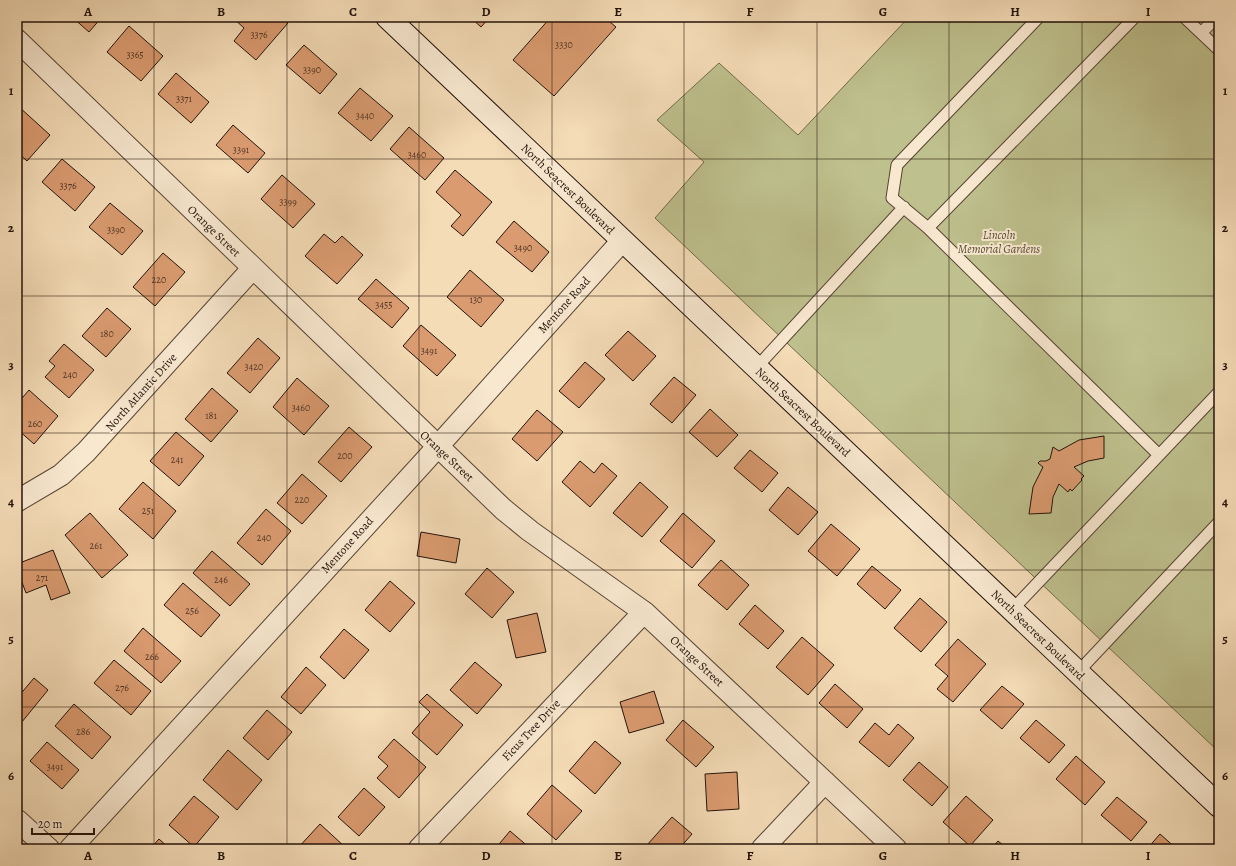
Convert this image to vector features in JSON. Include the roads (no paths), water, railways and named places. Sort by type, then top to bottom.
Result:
[{"type":"street","name":"North Seacrest Boulevard","points":[[387,17],[1219,806]]},
{"type":"street","name":"Orange Street","points":[[17,40],[503,509],[530,531],[644,612],[896,849]]},
{"type":"street","name":"Mentone Road","points":[[70,849],[622,241]]},
{"type":"street","name":"North Atlantic Drive","points":[[17,501],[61,475],[86,452],[253,268]]},
{"type":"street","name":"Ficus Tree Drive","points":[[419,849],[644,612]]},
{"type":"street","points":[[762,849],[825,782]]},
{"type":"street","points":[[17,820],[48,849]]},
{"type":"lane","points":[[1039,17],[897,165],[892,198],[928,228],[1159,455]]},
{"type":"lane","points":[[928,228],[1135,17]]},
{"type":"lane","points":[[1184,17],[1219,50]]},
{"type":"lane","points":[[1201,33],[1217,17]]},
{"type":"lane","points":[[756,368],[904,207]]},
{"type":"lane","points":[[1012,610],[1219,392]]},
{"type":"lane","points":[[1078,672],[1219,522]]},
{"type":"park label","name":"Lincoln Memorial Gardens","points":[[999,242]]}]
